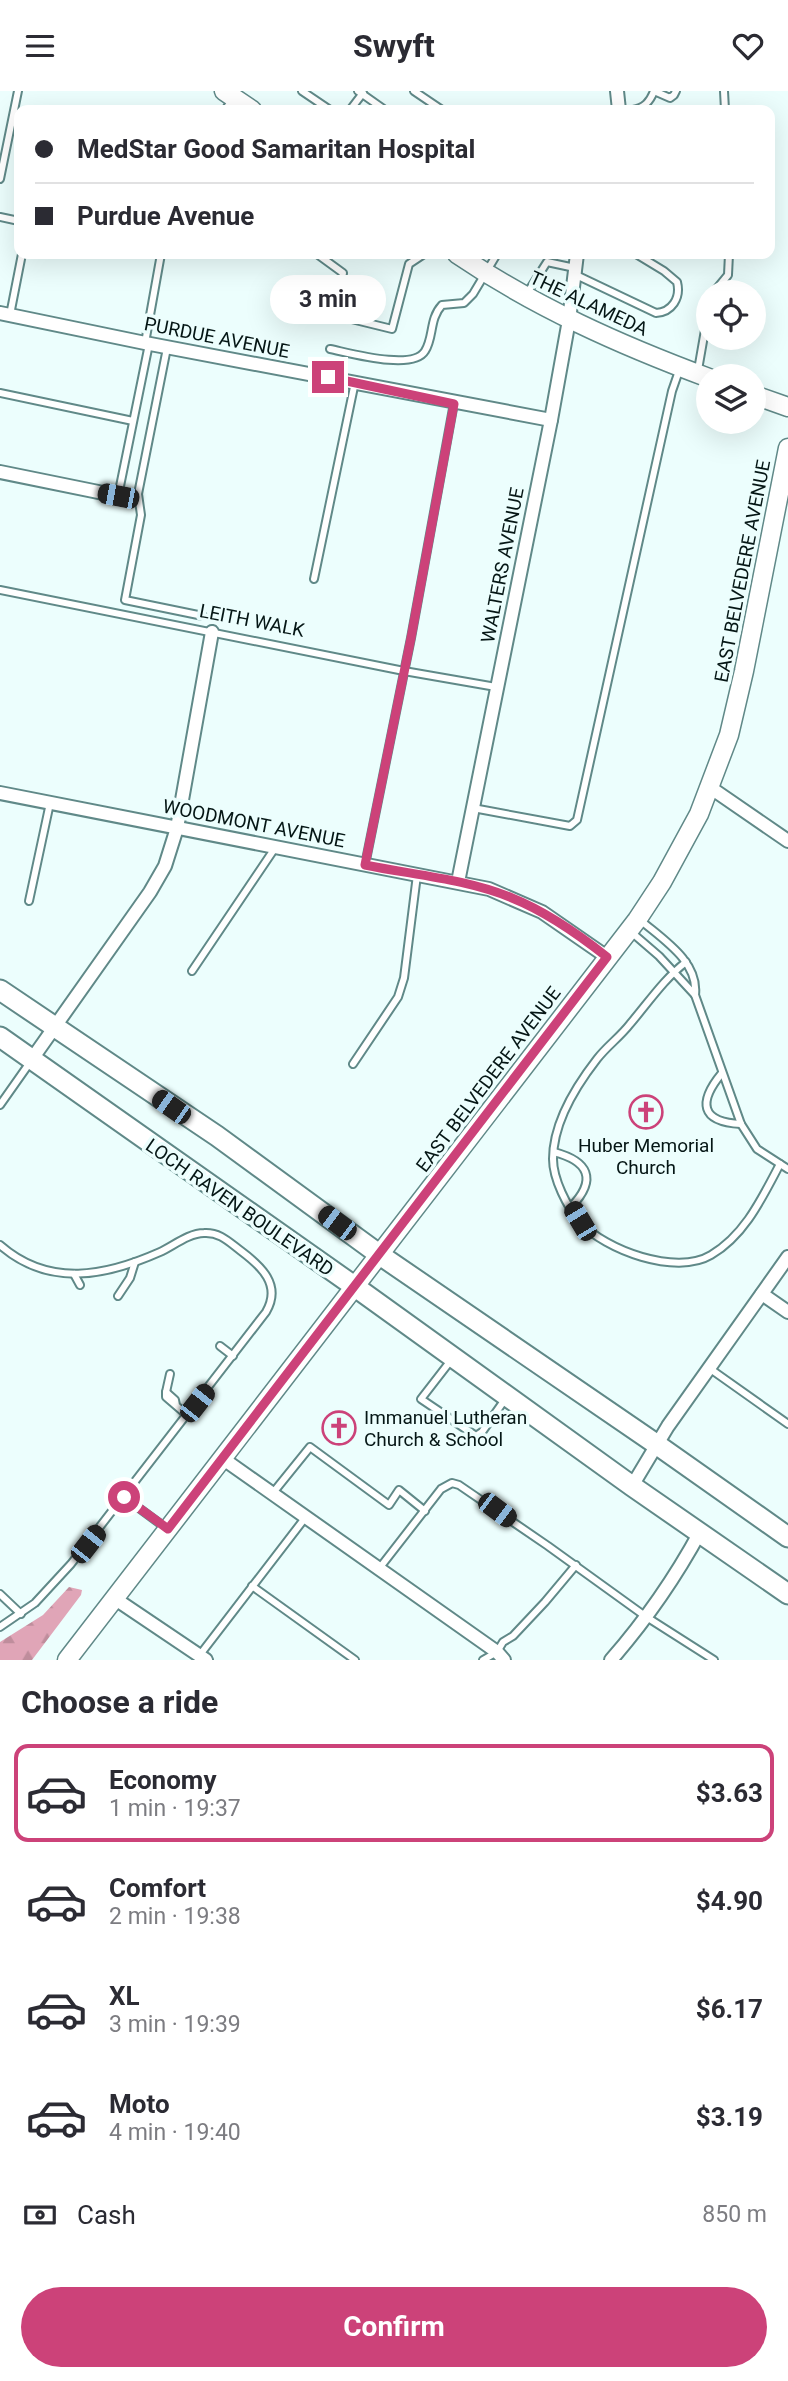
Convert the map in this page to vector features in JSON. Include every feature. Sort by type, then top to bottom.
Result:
[{"type":"main road","name":"THE ALAMEDA","points":[[465,259],[525,297],[569,320],[696,373]]},
{"type":"main road","points":[[766,399],[788,407]]},
{"type":"main road","name":"EAST BELVEDERE AVENUE","points":[[67,1660],[634,924],[680,851],[710,788],[737,708],[788,448]]},
{"type":"main road","points":[[0,989],[261,1167],[380,1255],[788,1537]]},
{"type":"main road","name":"LOCH RAVEN BOULEVARD","points":[[0,1037],[788,1594]]},
{"type":"street","name":"WALTERS AVENUE","points":[[458,882],[551,420],[569,320],[576,259]]},
{"type":"street","name":"PURDUE AVENUE","points":[[5,314],[167,348],[355,382],[454,404],[551,420]]},
{"type":"street","points":[[0,473],[118,496]]},
{"type":"street","points":[[32,1059],[160,878],[177,828],[212,632]]},
{"type":"street","points":[[710,788],[788,841]]},
{"type":"street","name":"WOODMONT AVENUE","points":[[0,793],[489,890],[535,908],[561,923],[607,957]]},
{"type":"street","points":[[632,1486],[656,1444],[788,1257]]},
{"type":"street","points":[[762,1294],[788,1312]]},
{"type":"street","points":[[222,1458],[500,1656]]},
{"type":"street","points":[[611,1660],[673,1578],[699,1532]]},
{"type":"street","points":[[114,1598],[201,1658]]},
{"type":"lane","points":[[302,91],[323,105]]},
{"type":"lane","points":[[414,91],[435,105]]},
{"type":"lane","points":[[654,91],[670,98],[676,91]]},
{"type":"lane","points":[[362,92],[379,105]]},
{"type":"lane","points":[[0,179],[14,111]]},
{"type":"lane","points":[[5,314],[21,259]]},
{"type":"lane","points":[[118,496],[160,259]]},
{"type":"lane","points":[[324,259],[343,273],[335,315],[392,329],[409,264],[416,259]]},
{"type":"lane","points":[[330,349],[398,361],[414,360],[425,352],[435,313],[442,305],[464,303],[473,294],[494,259]]},
{"type":"lane","points":[[525,297],[547,262],[575,271],[656,313],[663,313],[672,307],[678,294],[677,282],[644,259]]},
{"type":"lane","points":[[724,280],[728,275],[729,259]]},
{"type":"lane","points":[[167,348],[138,494],[141,515],[125,600],[203,616]]},
{"type":"lane","points":[[473,808],[570,826],[577,820],[672,391],[680,367]]},
{"type":"lane","points":[[314,579],[355,382]]},
{"type":"lane","points":[[0,393],[133,421]]},
{"type":"lane","points":[[365,865],[454,404]]},
{"type":"lane","name":"LEITH WALK","points":[[0,590],[404,671],[497,687]]},
{"type":"lane","points":[[29,901],[50,803]]},
{"type":"lane","points":[[192,971],[276,847]]},
{"type":"lane","points":[[353,1064],[398,997],[404,978],[417,875]]},
{"type":"lane","points":[[634,924],[687,961],[696,985],[695,995]]},
{"type":"lane","points":[[634,924],[649,947],[695,995],[741,1124],[757,1149],[788,1169]]},
{"type":"lane","points":[[687,961],[597,1058],[570,1101],[555,1135],[553,1161],[562,1193],[580,1221],[609,1245],[678,1264],[709,1257],[734,1238],[758,1207],[780,1164]]},
{"type":"lane","points":[[0,1105],[32,1059]]},
{"type":"lane","points":[[722,1073],[708,1089],[706,1106],[712,1118],[721,1123],[741,1124]]},
{"type":"lane","points":[[554,1152],[572,1157],[584,1167],[587,1179],[581,1196],[571,1207]]},
{"type":"lane","points":[[0,1245],[34,1267],[74,1274],[106,1271],[135,1262],[193,1235],[204,1233],[221,1236],[260,1267],[269,1278],[272,1300],[233,1356],[56,1581],[21,1614],[0,1627]]},
{"type":"lane","points":[[118,1296],[130,1278],[135,1262]]},
{"type":"lane","points":[[74,1274],[80,1285]]},
{"type":"lane","points":[[220,1346],[233,1356]]},
{"type":"lane","points":[[453,1357],[421,1399],[476,1436],[482,1432],[507,1396]]},
{"type":"lane","points":[[709,1368],[788,1424]]},
{"type":"lane","points":[[170,1374],[166,1392],[187,1415]]},
{"type":"lane","points":[[272,1494],[310,1447],[389,1505],[399,1490],[425,1511]]},
{"type":"lane","points":[[378,1570],[441,1489],[452,1483],[459,1485],[645,1616],[714,1660]]},
{"type":"lane","points":[[124,1497],[168,1529]]},
{"type":"lane","points":[[201,1658],[306,1517]]},
{"type":"lane","points":[[483,1660],[500,1656],[503,1643],[545,1602],[576,1565]]},
{"type":"lane","points":[[252,1586],[355,1660]]},
{"type":"lane","points":[[0,1594],[21,1614]]},
{"type":"green space","points":[[69,1587],[82,1590],[81,1595],[32,1660],[0,1660],[0,1642],[43,1615]]},
{"type":"place","name":"Huber Memorial Church","points":[[646,1112]]},
{"type":"place","name":"Immanuel Lutheran Church & School","points":[[339,1428]]},
{"type":"route","points":[[124,1497],[168,1529],[607,957],[561,923],[510,897],[458,882],[365,865],[411,638],[454,404],[328,377]]}]
